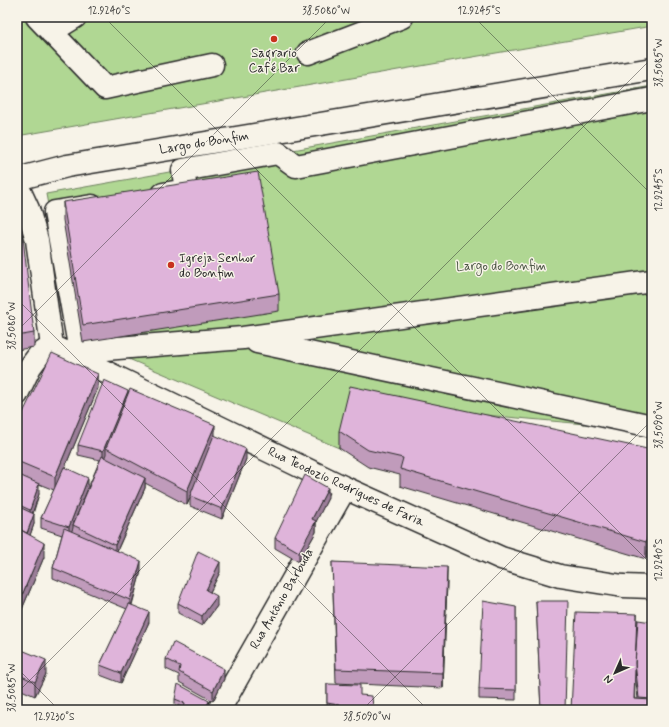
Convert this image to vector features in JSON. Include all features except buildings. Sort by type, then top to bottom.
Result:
[{"type":"street","points":[[44,24],[75,17]]},
{"type":"street","points":[[308,53],[402,17]]},
{"type":"street","points":[[44,24],[105,88],[212,65]]},
{"type":"street","name":"Largo do Bonfim","points":[[17,179],[67,166],[652,69]]},
{"type":"street","points":[[147,196],[186,190],[183,170],[278,153],[296,166],[652,98]]},
{"type":"street","points":[[17,185],[28,209],[37,240],[52,346],[39,355],[30,367],[17,394]]},
{"type":"street","points":[[109,203],[55,212],[80,351],[243,338],[652,281]]},
{"type":"street","points":[[243,338],[652,426]]},
{"type":"street","name":"Rua Teodozio Rodrigues de Faria","points":[[52,346],[345,488],[501,558],[560,576],[623,586],[652,587]]},
{"type":"street","name":"Rua Antônio Barbuda","points":[[219,710],[345,488]]},
{"type":"green space","points":[[17,17],[652,17],[652,26],[17,136]]},
{"type":"green space","name":"Largo do Bonfim","points":[[652,86],[652,430],[350,403],[339,448],[72,335],[46,194]]},
{"type":"place","name":"Sagrario Café Bar","points":[[274,39]]},
{"type":"place","name":"Igreja Senhor do Bonfim","points":[[171,265]]}]
